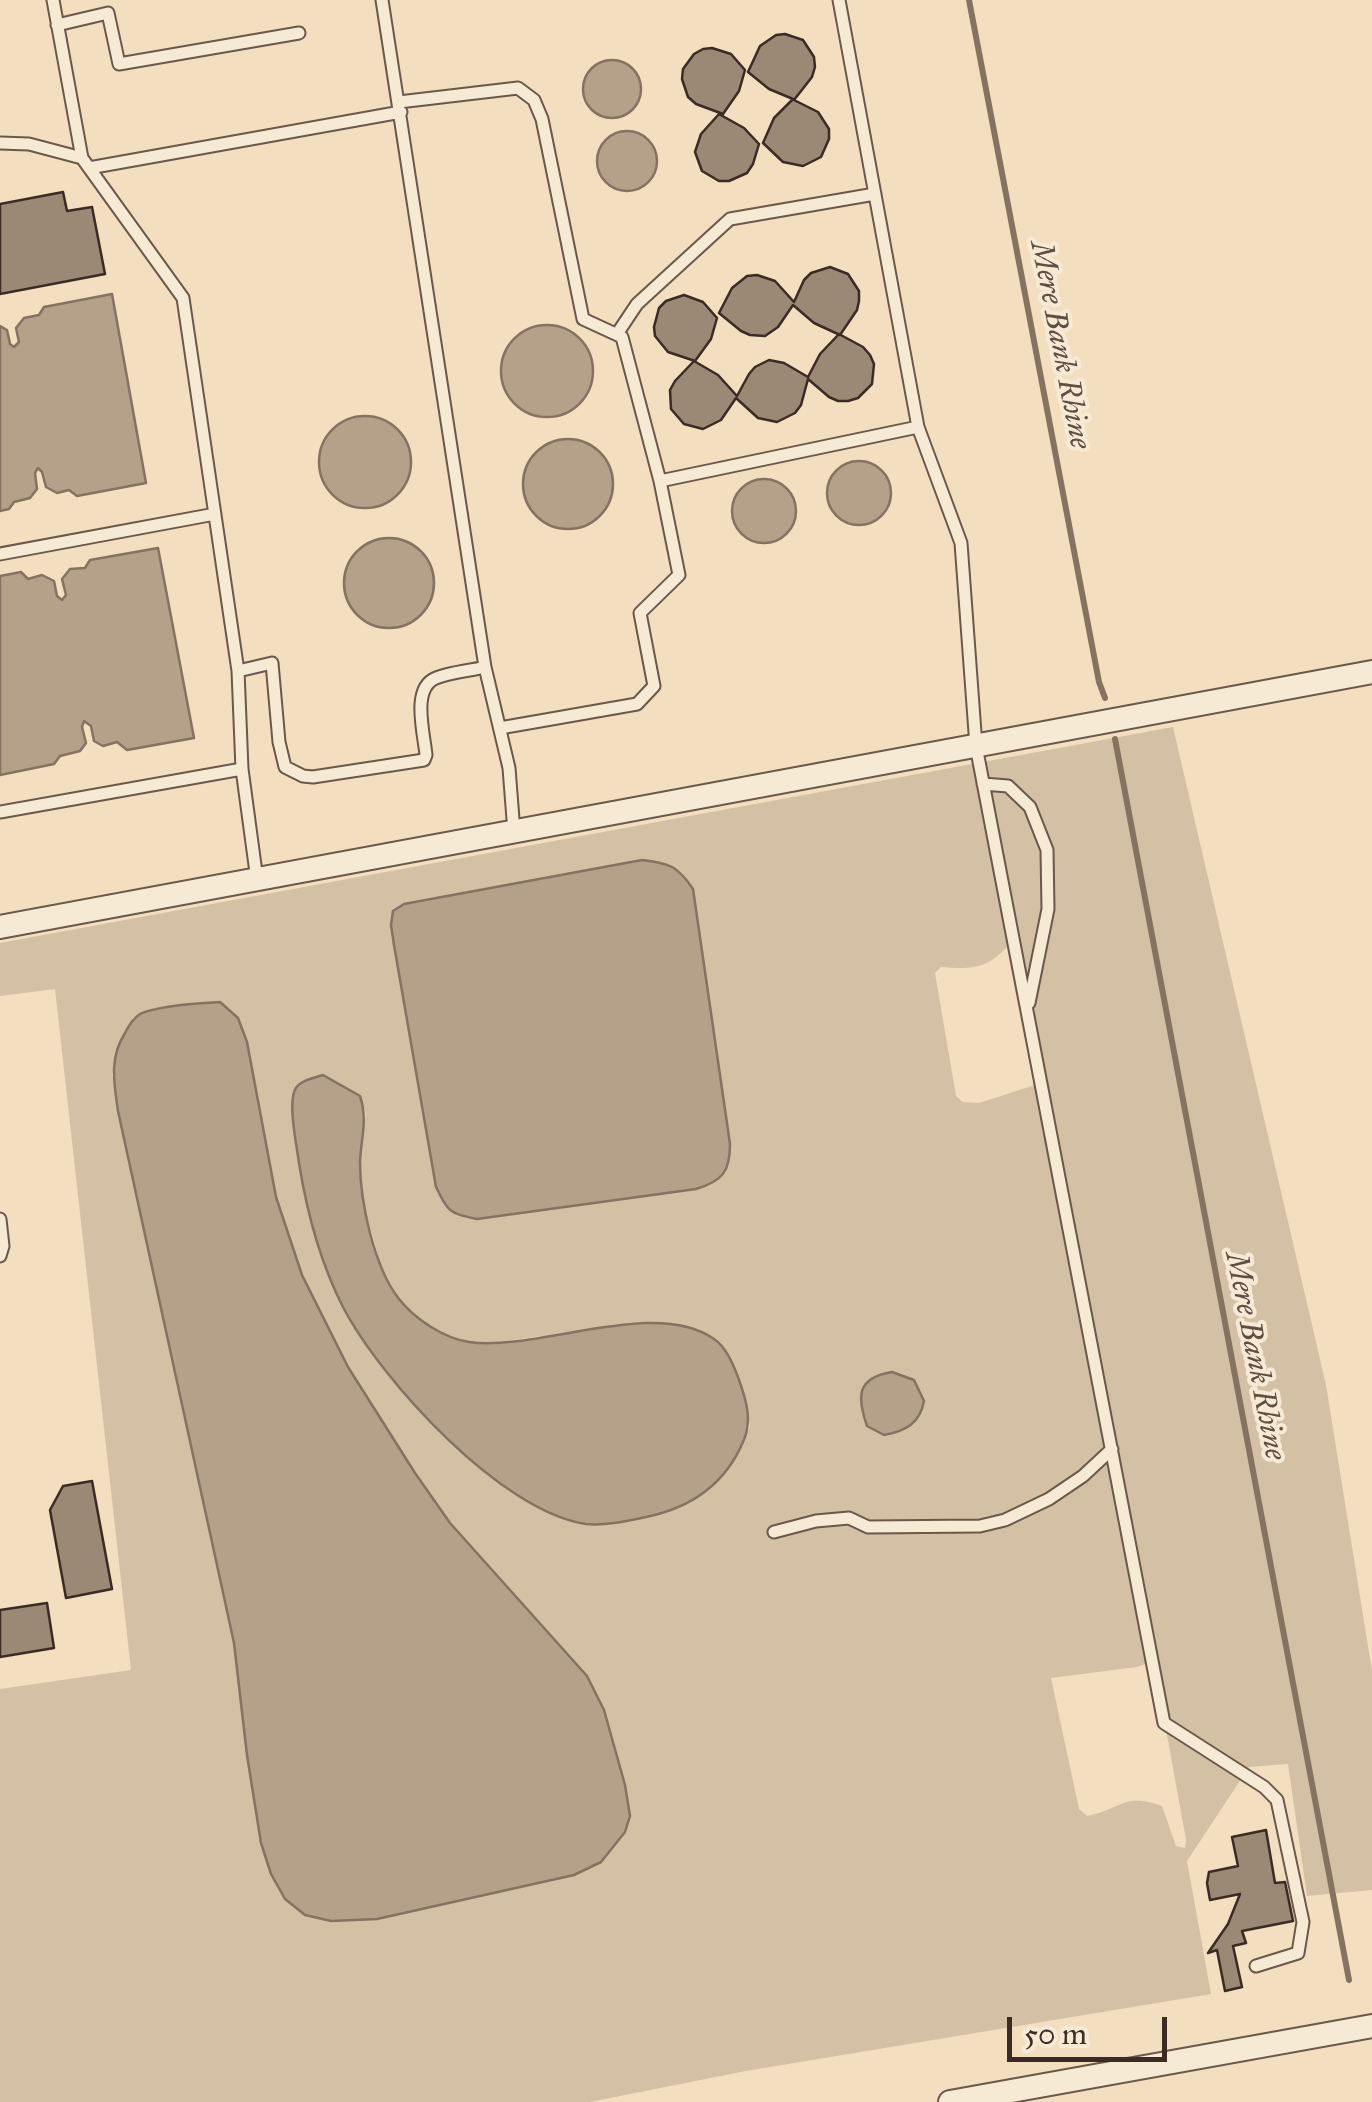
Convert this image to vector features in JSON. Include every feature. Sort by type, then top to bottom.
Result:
[{"type":"street","points":[[0,928],[1372,672]]},
{"type":"street","points":[[950,2102],[1018,2096],[1372,2026]]},
{"type":"lane","points":[[53,0],[86,163],[183,298],[238,671],[242,769],[257,880]]},
{"type":"lane","points":[[382,0],[485,667],[510,768],[514,832]]},
{"type":"lane","points":[[839,0],[918,427],[961,543],[976,746],[1164,1723],[1264,1787],[1277,1800],[1304,1922],[1298,1953],[1256,1966]]},
{"type":"lane","points":[[57,24],[108,14],[118,64],[298,33]]},
{"type":"lane","points":[[0,143],[29,144],[86,163],[518,88],[534,100],[542,119],[582,319],[622,338],[660,481],[679,575],[640,613],[654,686],[637,704],[500,728]]},
{"type":"lane","points":[[617,334],[637,304],[730,220],[875,194]]},
{"type":"lane","points":[[660,481],[918,427]]},
{"type":"lane","points":[[0,554],[214,514]]},
{"type":"lane","points":[[238,671],[272,663],[278,742],[285,767],[313,777],[424,760],[420,696],[426,685],[434,679],[485,667]]},
{"type":"lane","points":[[0,812],[242,769]]},
{"type":"lane","points":[[984,784],[1008,786],[1030,807],[1047,850],[1048,909],[1027,1010]]},
{"type":"lane","points":[[0,1219],[0,1256]]},
{"type":"lane","points":[[774,1532],[816,1521],[848,1518],[868,1526],[980,1526],[1005,1520],[1049,1500],[1112,1449]]},
{"type":"shaded area","points":[[612,60],[632,69],[641,89],[632,109],[612,118],[592,109],[583,89],[592,69]]},
{"type":"shaded area","points":[[627,131],[648,140],[657,161],[648,182],[627,191],[606,182],[597,161],[606,140]]},
{"type":"shaded area","points":[[112,294],[146,483],[77,496],[69,490],[57,493],[46,487],[38,468],[37,489],[30,498],[0,511],[0,326],[7,330],[14,347],[19,342],[16,328],[24,318],[39,315],[44,307]]},
{"type":"shaded area","points":[[547,325],[580,338],[593,371],[580,404],[547,417],[514,404],[501,371],[514,338]]},
{"type":"shaded area","points":[[365,416],[383,419],[398,429],[408,444],[408,480],[398,495],[383,505],[365,508],[347,505],[332,495],[322,480],[319,462],[322,444],[332,429],[347,419]]},
{"type":"shaded area","points":[[568,439],[585,442],[600,452],[610,467],[610,501],[600,516],[585,526],[568,529],[551,526],[536,516],[526,501],[523,484],[526,467],[536,452],[551,442]]},
{"type":"shaded area","points":[[859,461],[881,471],[891,493],[881,515],[859,525],[837,515],[827,493],[837,471]]},
{"type":"shaded area","points":[[764,479],[786,489],[796,511],[786,533],[764,543],[742,533],[732,511],[742,489]]},
{"type":"shaded area","points":[[389,538],[421,551],[434,583],[421,615],[389,628],[357,615],[344,583],[357,551]]},
{"type":"shaded area","points":[[158,548],[194,738],[127,750],[117,742],[103,746],[94,741],[91,726],[84,721],[86,743],[80,751],[60,756],[54,764],[0,775],[0,576],[21,572],[28,579],[42,575],[54,581],[57,596],[62,600],[66,595],[62,579],[70,569],[85,568],[90,560]]},
{"type":"shaded area","points":[[1173,727],[1326,1385],[1372,1671],[1372,1890],[1307,1896],[1288,1764],[1249,1767],[1187,1861],[1211,1994],[746,2071],[590,2102],[0,2102],[0,1689],[131,1670],[55,989],[0,996],[0,943]],"holes":[[[642,860],[682,873],[693,889],[730,1144],[393,911],[404,904]],[[1007,947],[1035,1085],[979,1103],[963,1102],[956,1096],[935,973],[941,967],[977,966]],[[238,1018],[247,1042],[276,1197],[302,1275],[348,1368],[450,1523],[587,1676],[331,1921],[305,1915],[285,1899],[271,1874],[247,1755],[234,1643],[112,1073]],[[323,1075],[360,1096],[366,1114],[360,1166],[364,1205],[380,1263],[398,1298],[419,1318],[445,1335],[468,1342],[499,1342],[628,1324],[663,1324],[743,1389],[750,1426],[742,1447],[553,1514],[515,1495],[442,1435],[383,1369],[341,1304]],[[1148,1663],[1167,1735],[1185,1848],[1176,1846],[1162,1806],[1130,1801],[1087,1816],[1079,1809],[1051,1678]]]},
{"type":"shaded area","points":[[642,860],[672,867],[693,889],[730,1144],[723,1174],[696,1189],[477,1219],[455,1213],[436,1187],[394,945],[393,911],[404,904]]},
{"type":"shaded area","points":[[220,1002],[238,1018],[247,1042],[276,1197],[302,1275],[348,1367],[450,1523],[587,1676],[604,1710],[630,1816],[625,1832],[601,1862],[574,1875],[377,1919],[331,1921],[305,1915],[285,1899],[271,1874],[261,1843],[234,1643],[114,1081],[120,1042],[140,1014]]},
{"type":"shaded area","points":[[323,1075],[360,1096],[364,1121],[360,1162],[366,1214],[382,1270],[399,1299],[440,1332],[469,1342],[528,1340],[595,1328],[660,1323],[689,1327],[714,1339],[734,1367],[748,1418],[743,1442],[716,1482],[691,1500],[662,1513],[616,1523],[586,1524],[553,1514],[518,1495],[482,1469],[414,1405],[361,1337],[343,1307],[315,1237],[299,1163],[292,1103],[298,1085]]},
{"type":"shaded area","points":[[892,1372],[914,1380],[924,1401],[911,1425],[884,1435],[867,1426],[862,1390],[872,1379]]},
{"type":"building","points":[[785,34],[803,40],[814,57],[812,77],[794,100],[818,112],[829,129],[821,157],[803,166],[783,162],[763,143],[774,118],[793,99],[769,89],[748,72],[760,46]]},
{"type":"building","points":[[712,48],[731,54],[745,70],[739,91],[723,114],[696,104],[688,97],[682,79],[683,69],[694,54]]},
{"type":"building","points":[[719,114],[744,128],[759,144],[747,173],[729,181],[719,181],[702,171],[695,152],[701,134]]},
{"type":"building","points":[[63,192],[67,211],[92,207],[105,274],[0,294],[0,204]]},
{"type":"building","points":[[830,267],[848,274],[859,291],[857,310],[840,335],[814,323],[793,305],[778,327],[765,336],[741,331],[719,313],[732,288],[747,276],[775,281],[794,302],[811,273]]},
{"type":"building","points":[[684,295],[703,302],[717,318],[711,339],[695,361],[668,352],[655,336],[659,308]]},
{"type":"building","points":[[839,334],[863,347],[874,364],[872,384],[858,398],[838,401],[808,379],[801,405],[795,413],[777,422],[758,418],[736,398],[721,420],[703,429],[684,424],[671,409],[670,390],[694,361],[718,375],[737,396],[755,367],[769,360],[784,363],[808,377],[820,354]]},
{"type":"building","points":[[92,1481],[112,1589],[66,1598],[50,1510],[63,1486]]},
{"type":"building","points":[[47,1603],[54,1648],[0,1657],[0,1610]]},
{"type":"building","points":[[1266,1830],[1275,1883],[1285,1882],[1293,1921],[1242,1931],[1246,1943],[1233,1946],[1242,1987],[1225,1991],[1217,1950],[1208,1953],[1228,1924],[1240,1894],[1210,1900],[1209,1872],[1238,1866],[1232,1837]]},
{"type":"waterway","name":"Mere Bank Rhine","points":[[969,0],[1105,698]]},
{"type":"waterway","name":"Mere Bank Rhine","points":[[1115,739],[1349,1980]]}]
